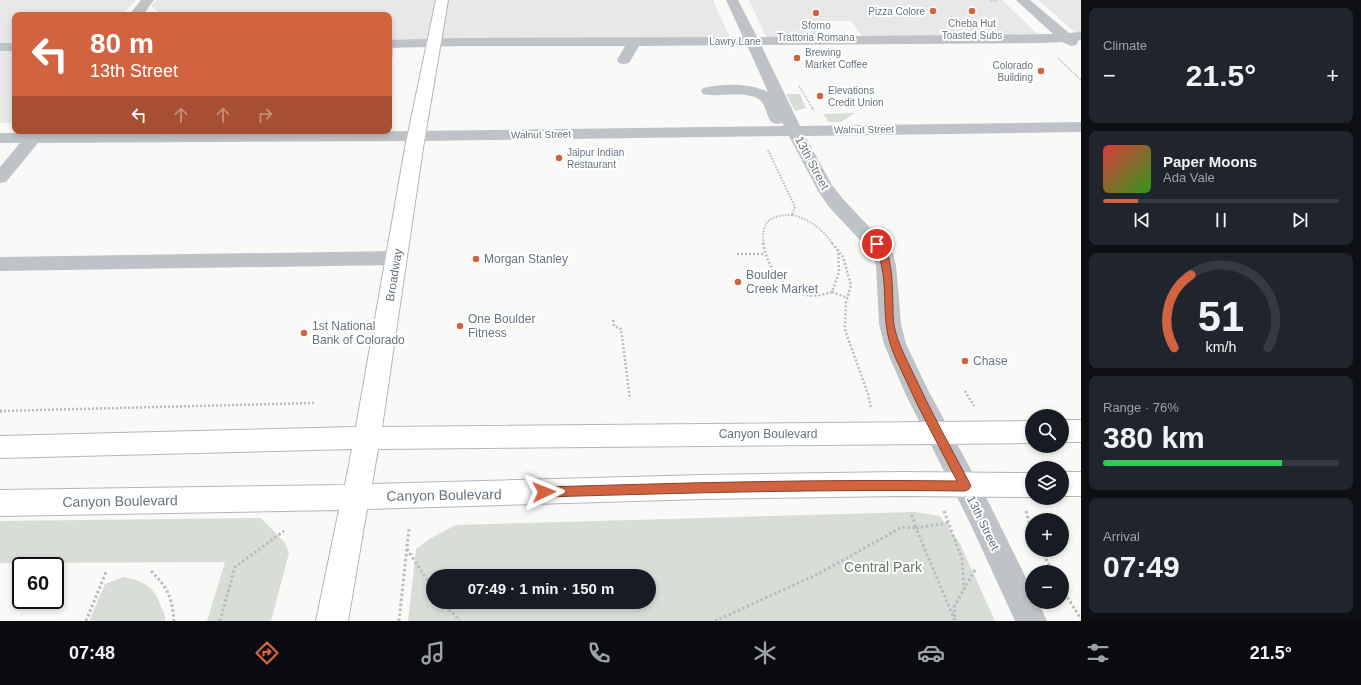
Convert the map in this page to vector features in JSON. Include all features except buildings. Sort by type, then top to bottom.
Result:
[{"type":"main road","name":"Broadway","points":[[332,621],[367,438],[416,136],[442,0]]},
{"type":"main road","points":[[1069,431],[1081,431]]},
{"type":"main road","name":"Canyon Boulevard","points":[[0,448],[367,438],[1025,432]]},
{"type":"main road","name":"Canyon Boulevard","points":[[0,503],[702,487],[901,484],[965,486],[1025,485]]},
{"type":"main road","points":[[1069,484],[1081,484]]},
{"type":"street","points":[[138,12],[148,0]]},
{"type":"street","name":"13th Street","points":[[732,0],[820,181],[829,195],[882,251],[888,276],[891,334],[915,388],[1031,621]]},
{"type":"street","points":[[1022,0],[1081,50]]},
{"type":"street","name":"Lawry Lane","points":[[392,47],[433,47],[460,42],[1043,39],[1081,36]]},
{"type":"street","points":[[624,60],[634,42]]},
{"type":"street","points":[[0,47],[12,46]]},
{"type":"street","points":[[771,81],[709,86],[753,92],[765,97],[780,124],[794,130]]},
{"type":"street","name":"Walnut Street","points":[[0,138],[36,135],[99,138],[416,136],[1081,127]]},
{"type":"street","points":[[70,134],[74,136],[99,138]]},
{"type":"street","points":[[0,178],[36,135]]},
{"type":"street","points":[[0,264],[396,258]]},
{"type":"path","points":[[990,1],[996,1]]},
{"type":"path","points":[[1053,53],[1081,80]]},
{"type":"path","points":[[766,146],[794,207],[792,215]]},
{"type":"path","points":[[848,298],[832,292],[822,295],[806,295],[787,286],[772,270],[765,254],[762,232],[767,221],[778,216],[792,215],[804,218],[815,224],[828,236],[843,257],[851,285],[848,298],[846,302],[845,330],[880,433]]},
{"type":"path","points":[[832,292],[839,272],[838,249]]},
{"type":"path","points":[[737,254],[765,254]]},
{"type":"path","points":[[613,320],[614,326],[621,330],[630,399]]},
{"type":"path","points":[[0,410],[314,403]]},
{"type":"path","points":[[901,484],[916,528],[955,620]]},
{"type":"path","points":[[715,621],[820,573],[902,528],[916,528],[948,523],[962,559],[964,592],[954,607],[955,620]]},
{"type":"path","points":[[399,621],[409,529]]},
{"type":"path","points":[[220,621],[235,567],[284,531]]},
{"type":"path","points":[[407,549],[426,578]]},
{"type":"path","points":[[151,571],[167,586],[173,604],[174,621]]},
{"type":"path","points":[[86,621],[106,572]]},
{"type":"path","points":[[1069,600],[1081,619]]},
{"type":"path","points":[[449,609],[460,621]]},
{"type":"shaded area","points":[[0,0],[136,0],[125,12],[12,12],[12,123],[0,123]]},
{"type":"shaded area","points":[[157,0],[714,0],[730,37],[392,44],[392,12],[158,12],[151,6]]},
{"type":"shaded area","points":[[749,0],[1002,0],[1038,34],[862,36],[851,21],[812,21],[821,36],[766,37]]},
{"type":"shaded area","points":[[1038,0],[1081,0],[1081,33],[1076,33]]},
{"type":"green space","points":[[786,94],[800,94],[806,108],[795,111]]},
{"type":"green space","points":[[855,113],[841,122],[829,122],[823,114]]},
{"type":"green space","name":"Central Park","points":[[915,512],[940,516],[960,544],[995,621],[408,621],[416,549],[431,538],[456,525]]},
{"type":"green space","points":[[261,518],[285,543],[289,553],[271,621],[207,621],[225,562],[64,563],[64,557],[12,557],[12,563],[0,563],[0,521]]},
{"type":"green space","points":[[123,577],[137,580],[151,589],[158,599],[165,617],[165,621],[89,621],[105,584]]},
{"type":"place","name":"Pizza Colore","points":[[933,11]]},
{"type":"place","name":"Cheba Hut Toasted Subs","points":[[972,11]]},
{"type":"place","name":"Sforno Trattoria Romana","points":[[816,13]]},
{"type":"place","name":"Brewing Market Coffee","points":[[797,58]]},
{"type":"place","name":"Colorado Building","points":[[1041,71]]},
{"type":"place","name":"Elevations Credit Union","points":[[820,96]]},
{"type":"place","name":"Jaipur Indian Restaurant","points":[[559,158]]},
{"type":"place","name":"Morgan Stanley","points":[[476,259]]},
{"type":"place","name":"Boulder Creek Market","points":[[738,282]]},
{"type":"place","name":"One Boulder Fitness","points":[[460,326]]},
{"type":"place","name":"1st National Bank of Colorado","points":[[304,333]]},
{"type":"place","name":"Chase","points":[[965,361]]},
{"type":"route","points":[[544,492],[702,487],[883,485],[965,486],[917,393],[891,334],[888,276],[882,251],[877,244]]}]
